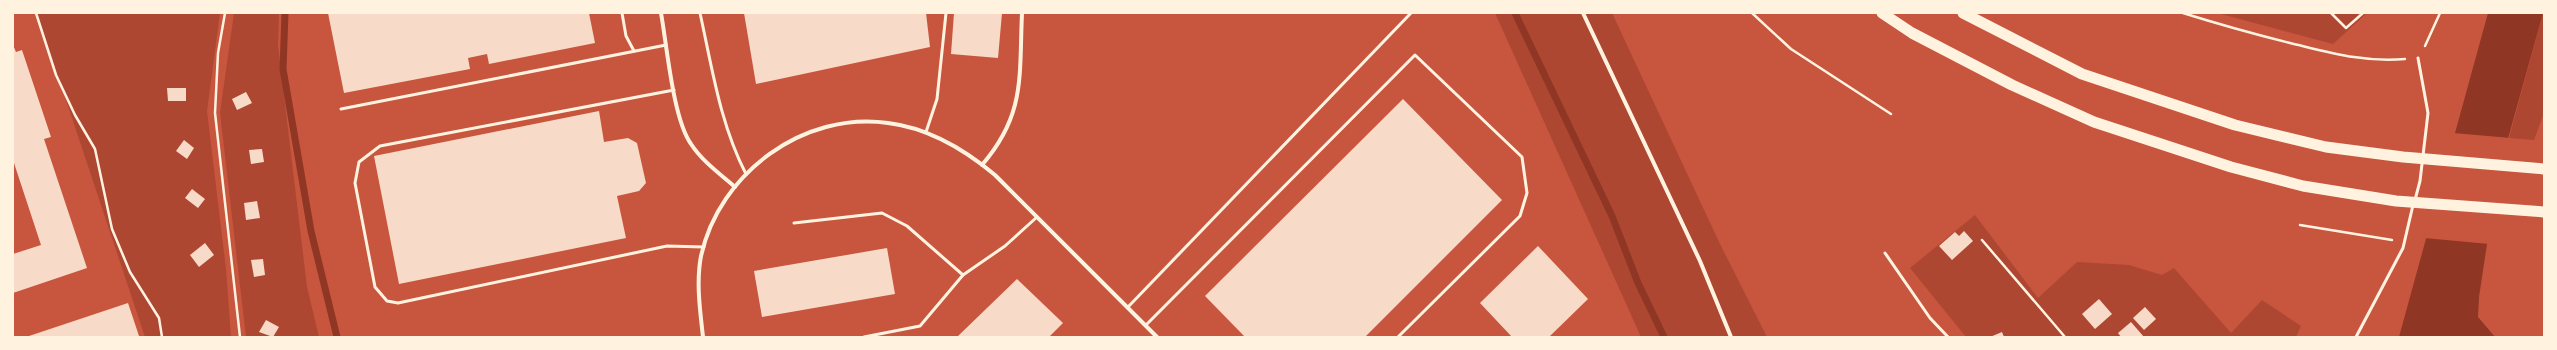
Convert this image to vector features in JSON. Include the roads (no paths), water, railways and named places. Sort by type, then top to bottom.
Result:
[{"type":"highway","points":[[1882,13],[1912,33],[2012,85],[2094,122],[2231,167],[2303,186],[2396,201],[2544,212]]},
{"type":"highway","points":[[1963,13],[2082,74],[2149,98],[2235,125],[2326,147],[2403,157],[2544,169]]},
{"type":"street","points":[[661,13],[681,123],[691,145],[735,187]]},
{"type":"street","points":[[982,165],[1002,140],[1013,116],[1018,88],[1022,13]]},
{"type":"street","points":[[1583,13],[1700,261],[1731,337]]},
{"type":"street","points":[[703,337],[699,279],[704,247],[718,213],[735,187],[759,160],[792,140],[828,127],[867,122],[888,122],[926,132],[951,143],[982,165],[1037,216],[1157,337]]},
{"type":"lane","points":[[622,13],[626,36],[634,51]]},
{"type":"lane","points":[[700,13],[719,100],[731,142],[746,174]]},
{"type":"lane","points":[[926,132],[937,99],[946,13]]},
{"type":"lane","points":[[1128,307],[1411,13]]},
{"type":"lane","points":[[341,109],[666,45]]},
{"type":"lane","points":[[1146,325],[1415,55],[1522,157],[1527,193],[1520,216],[1398,337]]},
{"type":"lane","points":[[2356,337],[2404,242],[2420,180],[2428,113],[2418,58]]},
{"type":"lane","points":[[674,90],[380,146],[359,162],[355,183],[375,286],[387,301],[398,303],[667,246],[704,247]]},
{"type":"lane","points":[[794,223],[882,214],[907,226],[963,275]]},
{"type":"lane","points":[[864,337],[920,326],[963,275],[1005,246],[1037,216]]},
{"type":"lane","points":[[1885,253],[1930,318],[1948,337]]},
{"type":"waterway","points":[[285,13],[283,69],[311,231],[337,337]]},
{"type":"waterway","points":[[1515,13],[1612,216],[1638,283],[1664,337]]}]
